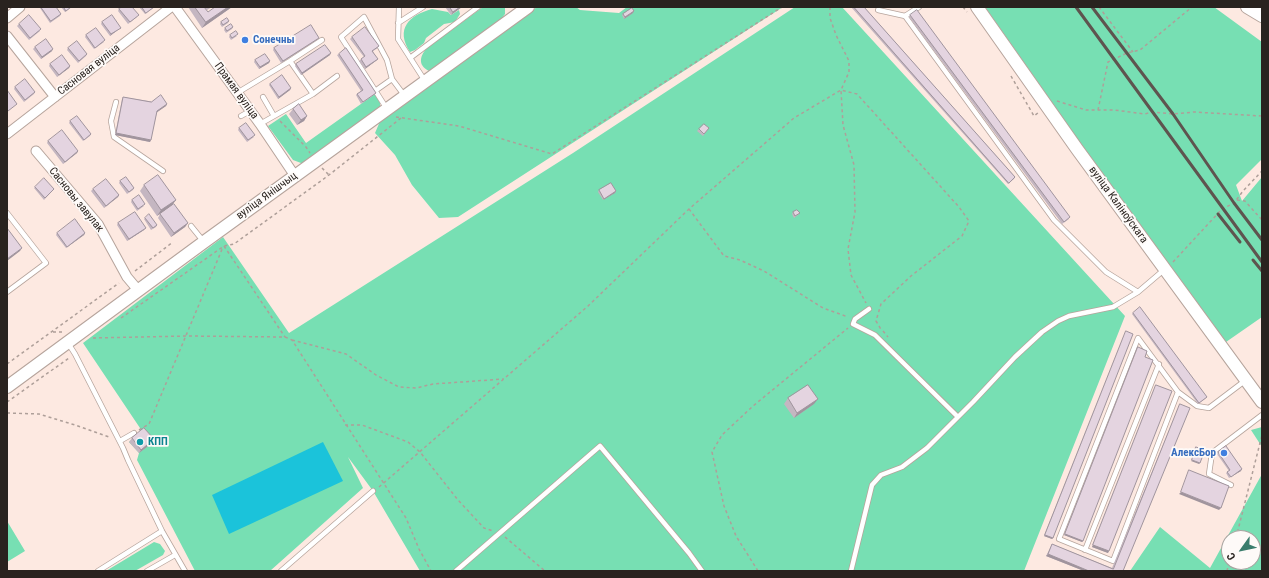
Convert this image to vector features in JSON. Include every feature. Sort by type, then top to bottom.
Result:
[{"type":"street","points":[[7,18],[20,7]]},
{"type":"street","name":"Сасновая вуліца","points":[[7,134],[171,7]]},
{"type":"street","name":"Прамая вуліца","points":[[175,7],[260,124],[295,176]]},
{"type":"street","name":"вуліца Каліноўскага","points":[[977,7],[1077,149],[1262,402]]},
{"type":"street","points":[[1247,7],[1262,16]]},
{"type":"street","name":"вуліца Янішчыц","points":[[7,387],[315,161],[426,82],[523,8]]},
{"type":"street","points":[[7,36],[55,97]]},
{"type":"street","name":"Сасновы завулак","points":[[36,152],[98,224],[127,277],[138,290]]},
{"type":"lane","points":[[399,7],[398,39],[426,82]]},
{"type":"lane","points":[[398,23],[423,7]]},
{"type":"lane","points":[[410,58],[478,7]]},
{"type":"lane","points":[[905,16],[919,7]]},
{"type":"lane","points":[[878,10],[905,16],[1054,220],[1106,272],[1138,292]]},
{"type":"lane","points":[[385,111],[375,91],[340,37],[364,17],[387,60],[392,79],[405,96]]},
{"type":"lane","points":[[237,93],[322,40]]},
{"type":"lane","points":[[290,61],[313,94]]},
{"type":"lane","points":[[260,124],[313,94],[337,76]]},
{"type":"lane","points":[[375,91],[392,79]]},
{"type":"lane","points":[[263,97],[274,116]]},
{"type":"lane","points":[[116,102],[110,121],[114,138],[163,171]]},
{"type":"lane","points":[[241,116],[250,111]]},
{"type":"lane","points":[[7,213],[46,263],[7,292]]},
{"type":"lane","points":[[191,226],[204,242]]},
{"type":"lane","points":[[851,571],[872,485],[881,475],[902,467],[927,448],[1015,357],[1042,332],[1058,321],[1069,316],[1113,307],[1138,292],[1165,269]]},
{"type":"lane","points":[[869,309],[854,322],[875,335],[958,417]]},
{"type":"lane","points":[[1178,392],[1113,561],[1059,539],[1138,338],[1178,392],[1197,406],[1209,408],[1246,380]]},
{"type":"lane","points":[[68,343],[120,442],[162,531],[184,571]]},
{"type":"lane","points":[[1085,550],[1158,364]]},
{"type":"lane","points":[[1231,485],[1208,474],[1212,453],[1262,415]]},
{"type":"lane","points":[[120,442],[134,433]]},
{"type":"lane","points":[[456,571],[600,446],[690,553],[702,571]]},
{"type":"lane","points":[[281,571],[373,491]]},
{"type":"lane","points":[[98,571],[162,531]]},
{"type":"lane","points":[[147,571],[175,555]]},
{"type":"path","points":[[385,111],[401,118],[459,126],[552,154],[782,7]]},
{"type":"path","points":[[373,491],[384,484],[588,306],[689,209],[794,118],[841,90],[857,94],[959,207],[969,221],[962,236],[912,276],[881,304],[869,309],[851,275],[848,249],[855,212],[854,165],[843,125],[841,90],[849,72],[849,61],[836,35],[830,18],[830,7]]},
{"type":"path","points":[[1099,7],[1133,52]]},
{"type":"path","points":[[1098,110],[1108,62],[1113,58],[1140,50],[1192,7]]},
{"type":"path","points":[[1057,101],[1086,110],[1114,110],[1145,114],[1152,112],[1173,114],[1194,112],[1262,116]]},
{"type":"path","points":[[274,116],[306,147],[315,161],[329,175]]},
{"type":"path","points":[[117,321],[224,246],[234,244],[329,175],[401,118]]},
{"type":"path","points":[[1165,269],[1175,261],[1222,209],[1237,200],[1262,171]]},
{"type":"path","points":[[1237,200],[1245,201],[1262,220]]},
{"type":"path","points":[[689,209],[724,256],[740,260],[764,271],[823,308],[854,322],[753,406],[722,435],[712,452],[724,506],[736,536],[758,571]]},
{"type":"path","points":[[7,364],[53,332],[173,242]]},
{"type":"path","points":[[134,433],[149,424],[224,246]]},
{"type":"path","points":[[224,246],[285,337]]},
{"type":"path","points":[[881,304],[876,321],[882,331]]},
{"type":"path","points":[[876,328],[888,336]]},
{"type":"path","points":[[53,332],[82,332]]},
{"type":"path","points":[[98,334],[92,338],[186,336],[285,337],[346,354],[376,375],[399,387],[416,388],[432,384],[504,380]]},
{"type":"path","points":[[292,340],[345,425],[406,518],[419,549],[432,571]]},
{"type":"path","points":[[7,402],[75,354]]},
{"type":"path","points":[[7,413],[39,414],[75,425],[120,442]]},
{"type":"path","points":[[345,425],[362,426],[408,442],[420,452],[458,500],[484,528],[500,532],[545,571]]},
{"type":"path","points":[[1238,530],[1262,435]]},
{"type":"green space","points":[[483,7],[505,7],[505,14],[501,19],[433,70],[429,71],[425,69],[421,63],[421,60],[423,53],[428,47]]},
{"type":"green space","points":[[537,7],[576,7],[580,10],[619,13],[627,7],[783,7],[458,217],[439,218],[412,185],[395,155],[375,133],[381,119]]},
{"type":"green space","points":[[795,7],[842,7],[1125,316],[1024,571],[420,571],[373,491],[348,457],[363,488],[270,571],[195,571],[137,460],[139,453],[129,442],[142,431],[83,343],[223,237],[289,333],[573,153]]},
{"type":"green space","points":[[985,7],[1214,7],[1262,42],[1262,159],[1236,185],[1242,201],[1262,177],[1262,317],[1226,342],[1079,141]]},
{"type":"green space","points":[[432,9],[448,12],[451,15],[459,10],[460,14],[455,22],[444,24],[426,38],[424,43],[410,52],[404,36],[404,30],[407,24],[417,15]]},
{"type":"green space","points":[[375,94],[380,103],[380,107],[306,164],[293,160],[268,126],[286,114],[306,143]]},
{"type":"green space","points":[[1262,427],[1262,447],[1251,430]]},
{"type":"green space","points":[[1262,474],[1262,571],[1130,571],[1160,527],[1210,568],[1221,548],[1221,570],[1261,570],[1261,530],[1231,530]]},
{"type":"green space","points":[[7,521],[25,551],[7,562]]},
{"type":"green space","points":[[154,542],[160,544],[165,551],[163,555],[135,571],[106,571]]},
{"type":"water","points":[[323,442],[343,481],[229,534],[212,495]]},
{"type":"building","points":[[41,7],[56,7],[61,14],[51,21]]},
{"type":"building","points":[[64,7],[71,7],[66,11]]},
{"type":"building","points":[[122,7],[132,7],[139,15],[130,22],[119,9]]},
{"type":"building","points":[[142,7],[154,7],[146,13]]},
{"type":"building","points":[[195,7],[204,7],[208,12],[215,7],[228,7],[206,22]]},
{"type":"building","points":[[450,7],[460,7],[453,12]]},
{"type":"building","points":[[854,7],[864,7],[1015,177],[1009,183]]},
{"type":"building","points":[[632,8],[634,11],[625,17],[623,14]]},
{"type":"building","points":[[917,10],[1070,217],[1064,222],[910,15]]},
{"type":"building","points":[[29,15],[41,29],[30,38],[19,24]]},
{"type":"building","points":[[112,15],[121,28],[111,34],[102,22]]},
{"type":"building","points":[[227,18],[229,21],[223,25],[221,22]]},
{"type":"building","points":[[231,24],[233,27],[227,31],[225,28]]},
{"type":"building","points":[[311,25],[319,38],[283,61],[274,48]]},
{"type":"building","points":[[365,27],[379,46],[372,51],[378,59],[366,67],[361,59],[365,56],[352,37]]},
{"type":"building","points":[[96,28],[105,40],[95,48],[86,35]]},
{"type":"building","points":[[236,31],[238,34],[232,38],[230,35]]},
{"type":"building","points":[[46,39],[53,49],[42,57],[35,47]]},
{"type":"building","points":[[77,41],[87,54],[79,61],[68,48]]},
{"type":"building","points":[[325,45],[331,53],[302,73],[296,64]]},
{"type":"building","points":[[346,48],[376,93],[363,102],[357,94],[363,90],[339,54]]},
{"type":"building","points":[[265,54],[270,61],[260,67],[255,60]]},
{"type":"building","points":[[62,55],[70,66],[59,75],[50,64]]},
{"type":"building","points":[[282,75],[291,88],[279,97],[270,84]]},
{"type":"building","points":[[25,79],[35,92],[25,100],[15,87]]},
{"type":"building","points":[[7,90],[17,104],[8,111],[7,110]]},
{"type":"building","points":[[161,95],[167,104],[157,111],[151,140],[116,133],[123,97],[151,102]]},
{"type":"building","points":[[299,104],[307,116],[301,120],[293,109]]},
{"type":"building","points":[[77,116],[91,134],[84,140],[70,121]]},
{"type":"building","points":[[246,123],[255,135],[248,140],[239,128]]},
{"type":"building","points":[[704,124],[709,128],[704,134],[699,129]]},
{"type":"building","points":[[62,130],[78,151],[65,162],[48,141]]},
{"type":"building","points":[[158,175],[176,200],[161,210],[144,185]]},
{"type":"building","points":[[126,177],[134,188],[129,192],[120,181]]},
{"type":"building","points":[[44,178],[54,189],[45,198],[35,187]]},
{"type":"building","points":[[106,179],[119,195],[106,206],[93,189]]},
{"type":"building","points":[[611,183],[616,191],[604,199],[599,190]]},
{"type":"building","points":[[139,195],[145,204],[138,209],[132,200]]},
{"type":"building","points":[[174,204],[188,223],[174,233],[160,214]]},
{"type":"building","points":[[797,210],[800,213],[795,216],[793,212]]},
{"type":"building","points":[[135,212],[146,228],[129,239],[118,223]]},
{"type":"building","points":[[149,214],[157,225],[153,228],[145,218]]},
{"type":"building","points":[[75,219],[85,233],[67,247],[57,233]]},
{"type":"building","points":[[7,228],[22,248],[7,259]]},
{"type":"building","points":[[1140,307],[1207,397],[1199,403],[1133,313]]},
{"type":"building","points":[[1126,331],[1133,334],[1053,538],[1045,535]]},
{"type":"building","points":[[1138,347],[1147,351],[1145,357],[1153,360],[1083,541],[1065,534]]},
{"type":"building","points":[[808,385],[818,399],[797,413],[788,398]]},
{"type":"building","points":[[1156,385],[1172,391],[1109,551],[1093,545]]},
{"type":"building","points":[[1180,404],[1190,408],[1123,571],[1089,571],[1048,554],[1052,544],[1113,569]]},
{"type":"building","name":"КПП","points":[[144,428],[154,439],[141,450],[132,438]]},
{"type":"building","points":[[1226,446],[1242,469],[1231,477],[1227,472],[1230,470],[1218,452]]},
{"type":"building","points":[[1196,447],[1205,450],[1200,463],[1192,460]]},
{"type":"building","points":[[1189,470],[1229,486],[1221,508],[1181,492]]},
{"type":"railway","points":[[1076,7],[1262,262]]},
{"type":"railway","points":[[1092,7],[1173,114],[1234,203],[1262,240]]},
{"type":"railway","points":[[1218,214],[1240,242]]},
{"type":"railway","points":[[1253,260],[1262,271]]},
{"type":"place","name":"Сонечны","points":[[245,40]]},
{"type":"place","name":"КПП","points":[[140,442]]},
{"type":"place","name":"АлексБор","points":[[1224,453]]}]
